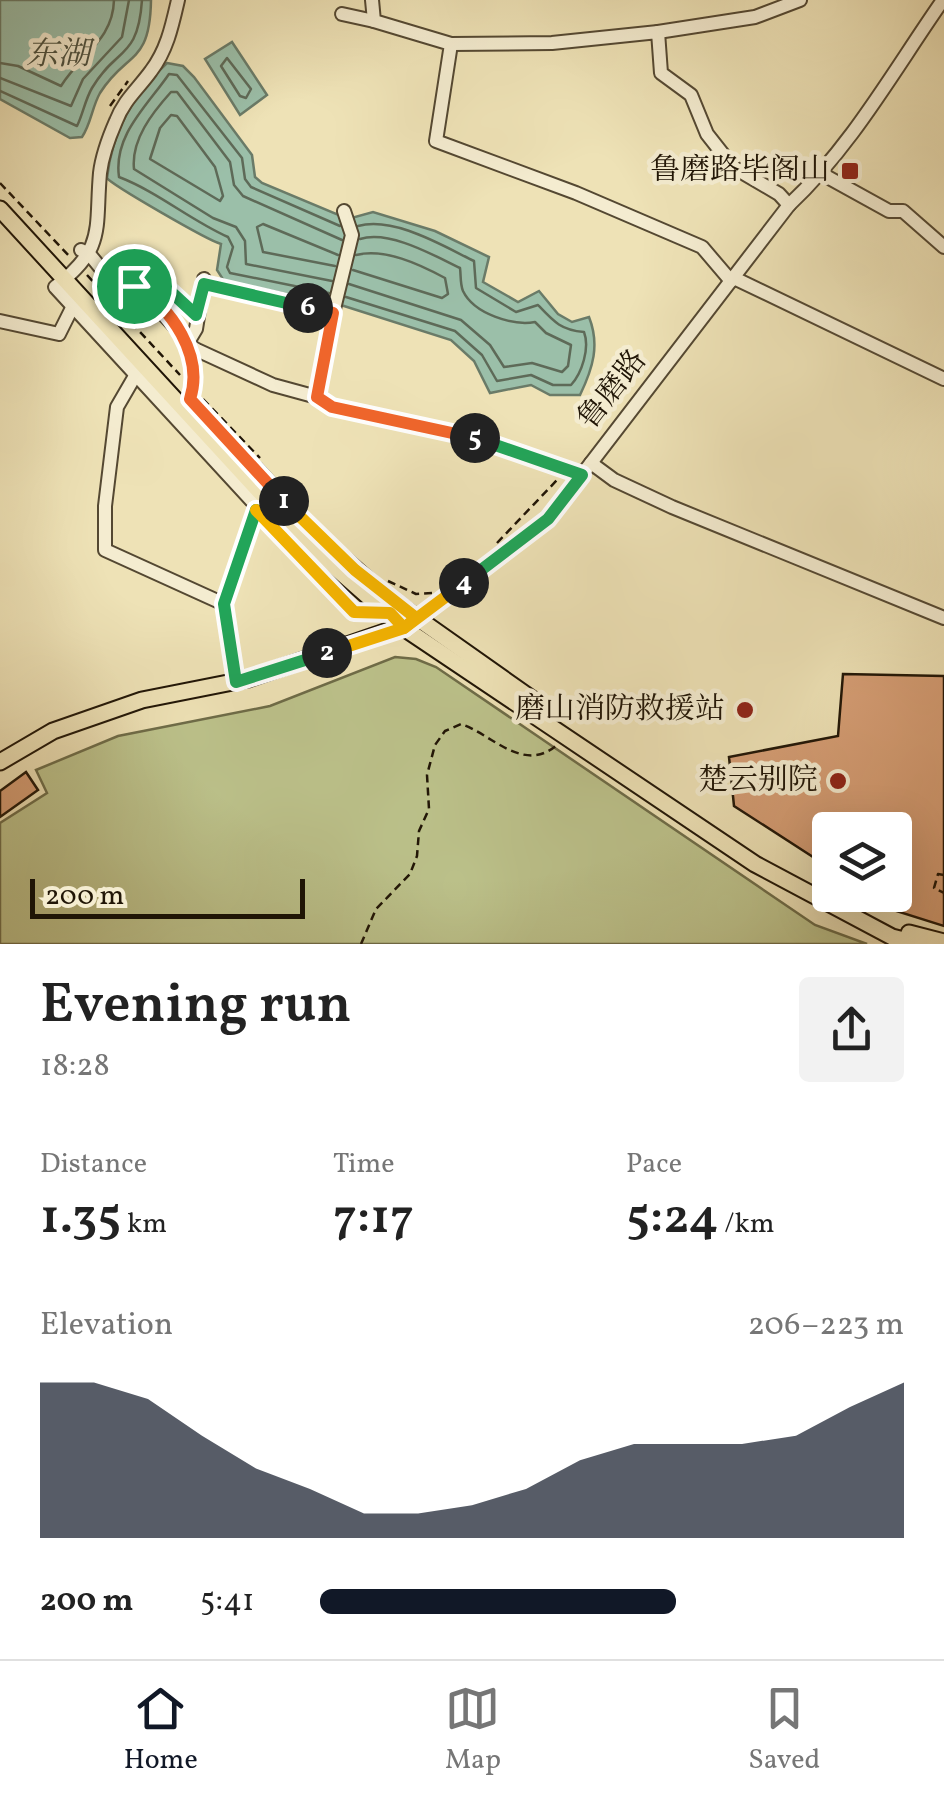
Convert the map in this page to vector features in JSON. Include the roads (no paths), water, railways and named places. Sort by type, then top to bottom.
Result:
[{"type":"main road","points":[[0,196],[306,542],[390,613],[759,857],[812,885]]},
{"type":"main road","points":[[0,210],[56,255]]},
{"type":"main road","points":[[72,273],[192,394],[314,533],[410,623],[755,864],[892,937],[919,944]]},
{"type":"main road","name":"鲁磨路","points":[[0,762],[54,731],[142,700],[236,682],[410,623]]},
{"type":"main road","points":[[862,912],[895,929],[944,942]]},
{"type":"street","points":[[178,0],[164,52],[126,100],[107,146],[100,173],[100,220],[72,273],[55,287],[354,612],[390,613]]},
{"type":"street","points":[[372,0],[374,21]]},
{"type":"street","points":[[342,14],[451,44],[552,43],[755,17],[800,0]]},
{"type":"street","name":"鲁磨路","points":[[410,623],[548,519],[789,205],[822,174],[938,1]]},
{"type":"street","points":[[658,32],[661,73],[698,104],[707,134],[734,167],[789,205]]},
{"type":"street","points":[[451,44],[436,141],[576,193],[702,246],[732,280],[944,378]]},
{"type":"street","points":[[822,174],[888,211],[902,211],[944,247]]},
{"type":"street","points":[[317,397],[352,235],[344,211]]},
{"type":"street","points":[[85,252],[108,277],[134,286],[170,291],[196,315]]},
{"type":"street","points":[[187,344],[196,329],[204,282],[333,313]]},
{"type":"street","points":[[134,286],[163,312],[187,344],[194,366],[192,394]]},
{"type":"street","points":[[0,321],[59,334],[72,308]]},
{"type":"street","points":[[187,344],[273,386],[317,397],[332,407],[469,436],[565,469],[586,469],[944,618]]},
{"type":"street","points":[[135,376],[117,406],[106,506],[106,550],[224,604]]},
{"type":"street","points":[[236,682],[224,604],[256,509]]},
{"type":"water","name":"东湖","points":[[0,0],[151,0],[150,21],[141,47],[100,93],[82,137],[70,138],[0,99]]},
{"type":"water","points":[[232,42],[267,95],[240,115],[205,59]]},
{"type":"water","points":[[167,63],[183,66],[194,77],[252,155],[255,177],[262,183],[348,219],[373,212],[435,231],[489,257],[483,282],[518,302],[539,291],[558,314],[572,322],[589,317],[594,356],[580,395],[550,395],[531,385],[490,393],[474,361],[451,340],[344,306],[224,281],[217,270],[221,244],[107,178],[126,114]]},
{"type":"place","name":"鲁磨路毕阁山","points":[[850,171]]},
{"type":"place","name":"磨山消防救援站","points":[[745,710]]},
{"type":"place","name":"楚云别院","points":[[838,781]]}]
